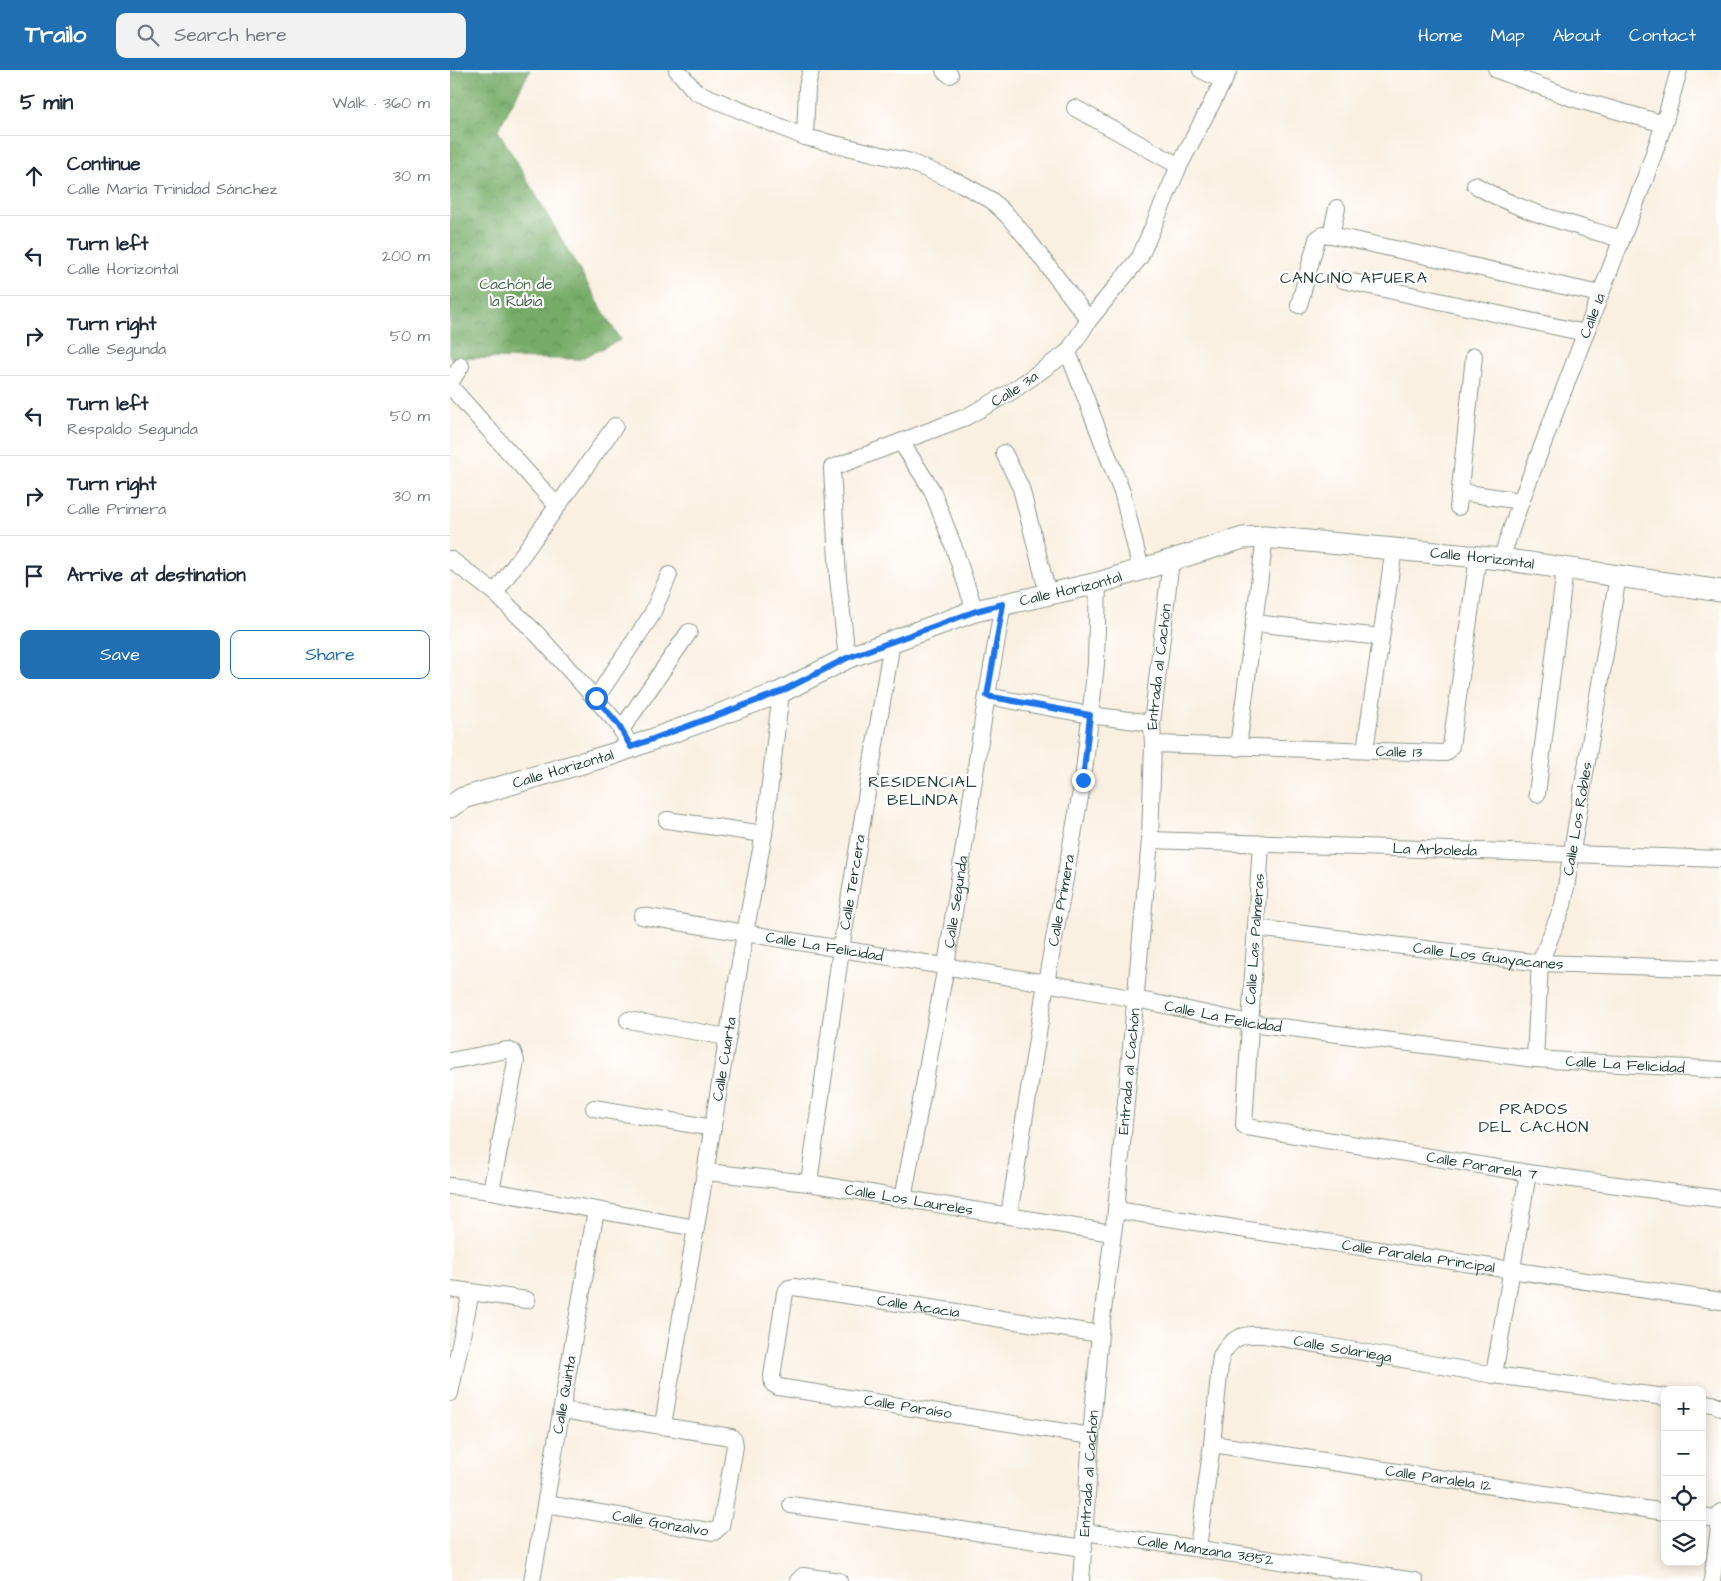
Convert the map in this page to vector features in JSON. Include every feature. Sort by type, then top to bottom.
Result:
[{"type":"main road","name":"Calle Horizontal","points":[[450,807],[463,798],[613,754],[626,739],[780,692],[847,658],[976,611],[1098,583],[1243,538],[1265,537],[1501,559],[1721,590]]},
{"type":"street","points":[[677,70],[696,92],[805,137],[907,161],[962,184],[991,200],[1025,236],[1089,320]]},
{"type":"street","points":[[805,137],[807,87],[811,70]]},
{"type":"street","points":[[1201,70],[1227,76]]},
{"type":"street","points":[[1497,70],[1572,98],[1664,124]]},
{"type":"street","name":"Calle 1a","points":[[1501,559],[1521,500],[1664,124],[1679,70]]},
{"type":"street","name":"Calle 3a","points":[[847,658],[838,578],[832,468],[966,417],[1011,392],[1068,352],[1089,320],[1140,257],[1179,166],[1227,76]]},
{"type":"street","points":[[1075,108],[1179,166]]},
{"type":"street","points":[[1475,185],[1498,199],[1531,212],[1621,239]]},
{"type":"street","points":[[1331,235],[1337,208]]},
{"type":"street","points":[[1299,305],[1317,239],[1323,235],[1331,235],[1600,294]]},
{"type":"street","points":[[1343,280],[1585,333]]},
{"type":"street","points":[[1068,352],[1122,495],[1141,570]]},
{"type":"street","points":[[1474,356],[1459,500],[1521,500]]},
{"type":"street","points":[[461,366],[450,385],[557,506]]},
{"type":"street","points":[[495,593],[615,426]]},
{"type":"street","points":[[901,442],[932,490],[976,611]]},
{"type":"street","points":[[1004,453],[1021,488],[1048,594]]},
{"type":"street","points":[[1238,748],[1265,537]]},
{"type":"street","points":[[1365,750],[1394,548]]},
{"type":"street","name":"Calle 13","points":[[1153,744],[1445,753],[1451,746],[1478,557]]},
{"type":"street","name":"Entrada al Cachón","points":[[1081,1581],[1090,1436],[1100,1334],[1116,1210],[1150,840],[1152,723],[1171,560]]},
{"type":"street","points":[[454,565],[495,593],[538,635],[596,698],[618,724],[626,739]]},
{"type":"street","points":[[1537,794],[1565,569]]},
{"type":"street","points":[[596,698],[651,616],[669,575]]},
{"type":"street","name":"Calle Los Robles","points":[[1535,1059],[1540,963],[1563,905],[1618,576]]},
{"type":"street","name":"Calle Primera","points":[[1009,1215],[1046,983],[1083,780],[1096,664],[1098,583]]},
{"type":"street","name":"Calle Segunda","points":[[903,1198],[946,966],[1003,604]]},
{"type":"street","points":[[1254,623],[1381,637]]},
{"type":"street","points":[[626,739],[689,632]]},
{"type":"street","name":"Calle Tercera","points":[[809,1183],[841,949],[892,642]]},
{"type":"street","name":"Calle Cuarta","points":[[664,1425],[745,933],[764,834],[780,692]]},
{"type":"street","points":[[987,696],[1090,715],[1152,723]]},
{"type":"street","points":[[667,820],[764,834]]},
{"type":"street","name":"La Arboleda","points":[[1150,840],[1721,858]]},
{"type":"street","name":"Calle Las Palmeras","points":[[1244,1125],[1262,843]]},
{"type":"street","name":"Calle La Felicidad","points":[[642,916],[1046,983],[1136,999],[1250,1023],[1535,1059],[1721,1070]]},
{"type":"street","name":"Calle Los Guayacanes","points":[[1256,928],[1540,963],[1721,969]]},
{"type":"street","points":[[628,1020],[728,1037]]},
{"type":"street","points":[[450,1061],[507,1050],[513,1052],[516,1060],[491,1191]]},
{"type":"street","points":[[594,1108],[713,1128]]},
{"type":"street","name":"Calle Pararela 7","points":[[1244,1125],[1528,1173],[1721,1199]]},
{"type":"street","name":"Calle Los Laureles","points":[[706,1172],[809,1183],[1112,1233]]},
{"type":"street","points":[[1494,1375],[1528,1173]]},
{"type":"street","points":[[450,1186],[491,1191],[696,1228]]},
{"type":"street","name":"Calle Quinta","points":[[532,1581],[596,1210]]},
{"type":"street","name":"Calle Paralela Principal","points":[[1116,1210],[1721,1301]]},
{"type":"street","name":"Calle Acacia","points":[[778,1337],[785,1293],[794,1286],[1100,1334]]},
{"type":"street","points":[[450,1289],[527,1300]]},
{"type":"street","points":[[450,1393],[471,1292]]},
{"type":"street","name":"Calle Solariega","points":[[1198,1548],[1212,1444],[1221,1356],[1228,1345],[1237,1337],[1250,1334],[1494,1375],[1661,1396]]},
{"type":"street","name":"Calle Paraíso","points":[[778,1337],[772,1376],[773,1384],[778,1387],[1090,1436]]},
{"type":"street","points":[[1706,1403],[1721,1408]]},
{"type":"street","name":"Calle Gonzalvo","points":[[546,1504],[714,1532],[721,1526],[735,1446],[734,1440],[731,1437],[562,1410]]},
{"type":"street","name":"Calle Paralela 12","points":[[1212,1444],[1661,1511]]},
{"type":"street","points":[[791,1505],[1084,1548]]},
{"type":"street","points":[[1706,1517],[1721,1518],[1712,1581]]},
{"type":"street","name":"Calle Manzana 3852","points":[[1085,1532],[1198,1548],[1347,1576],[1416,1581]]},
{"type":"street","points":[[798,1581],[803,1576],[839,1581]]},
{"type":"green space","name":"Cachón de la Rubia","points":[[450,70],[530,70],[498,130],[620,340],[580,359],[450,358]]},
{"type":"district","name":"CANCINO AFUERA","points":[[1354,278]]},
{"type":"district","name":"RESIDENCIAL BELINDA","points":[[923,791]]},
{"type":"district","name":"PRADOS DEL CACHÓN","points":[[1534,1118]]},
{"type":"route","points":[[596,698],[618,724],[631,747],[780,692],[847,658],[976,611],[1003,604],[987,696],[1090,715],[1083,780]]}]
